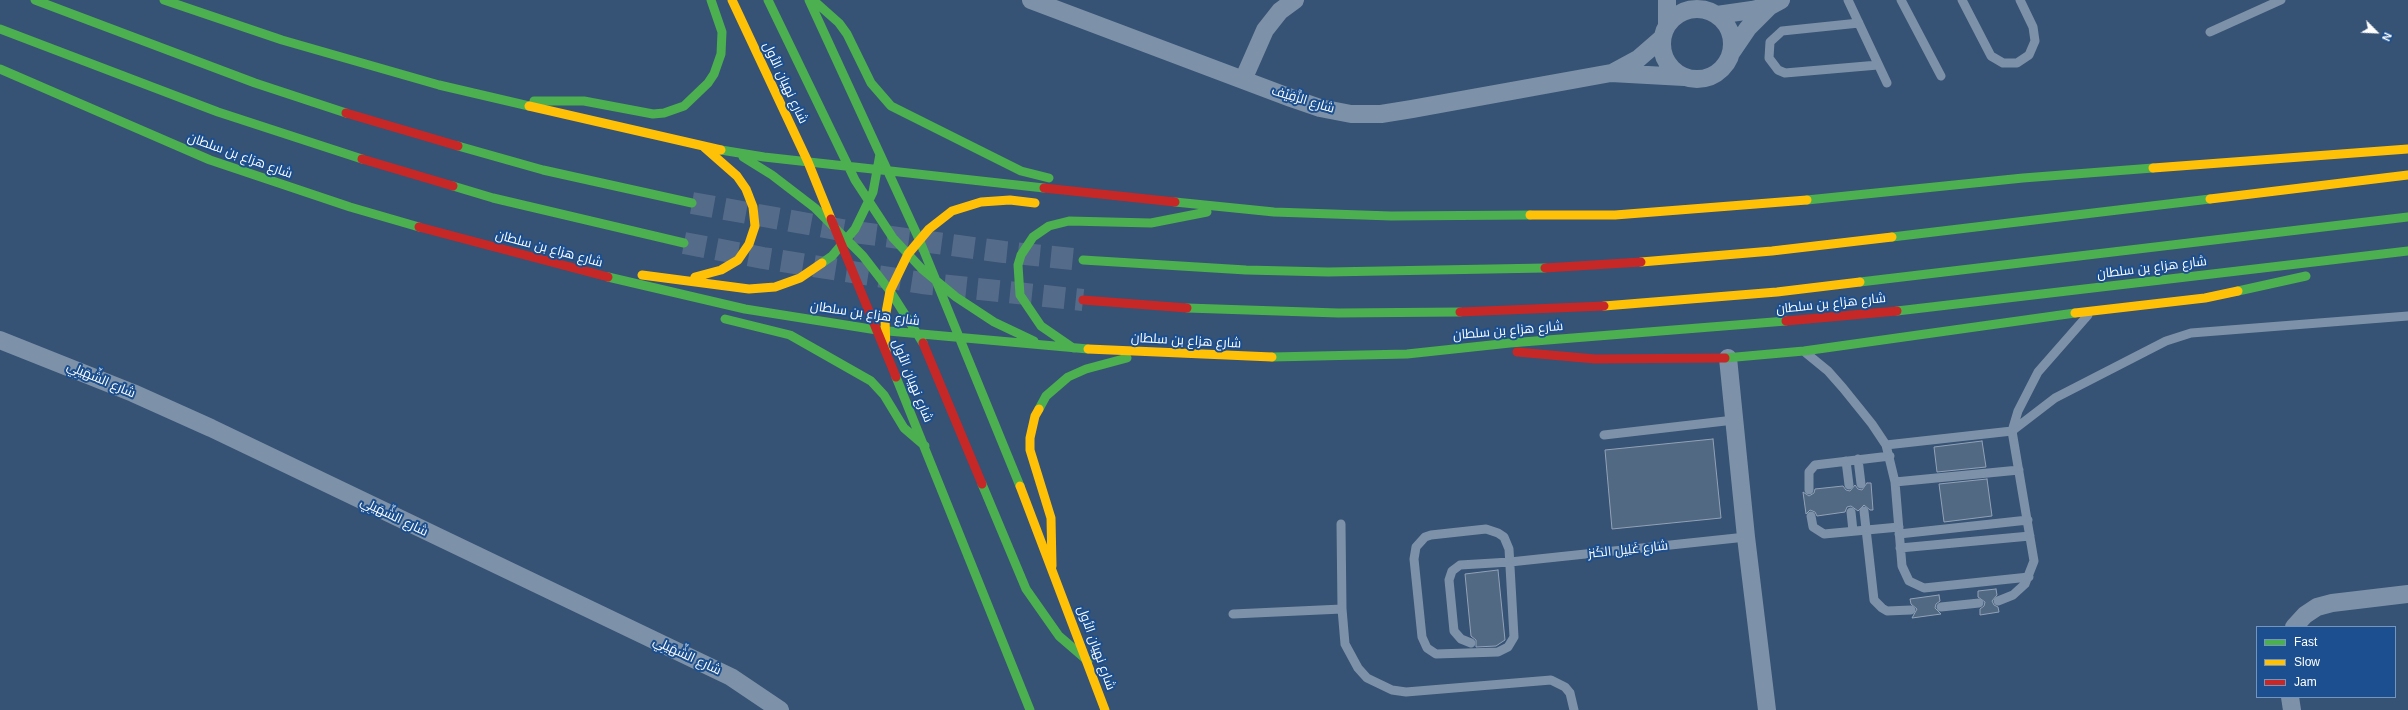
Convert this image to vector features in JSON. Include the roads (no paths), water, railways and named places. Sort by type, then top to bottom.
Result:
[{"type":"main road","points":[[35,0],[255,83],[396,129],[543,170],[692,203]]},
{"type":"main road","points":[[164,0],[282,40],[360,63],[518,105],[704,147],[737,153],[808,162],[1219,208],[1329,215],[1534,217],[1615,215],[1751,206],[2023,178],[2408,149]]},
{"type":"main road","points":[[518,105],[551,100],[578,100],[653,114],[664,113],[684,106],[708,83],[718,64],[721,54],[720,27],[710,0]]},
{"type":"main road","name":"شارع نهيان الأول","points":[[732,0],[808,162],[834,226],[845,243],[881,330],[886,351],[1030,710]]},
{"type":"main road","points":[[768,0],[849,166],[869,203],[908,254],[937,282],[994,322],[1050,347]]},
{"type":"main road","points":[[598,275],[642,274],[686,278],[749,289],[775,287],[811,272],[845,243],[869,203],[882,170],[880,154],[809,0]]},
{"type":"main road","points":[[813,0],[839,23],[847,34],[871,83],[891,106],[1021,171],[1058,179]]},
{"type":"main road","points":[[0,29],[218,112],[323,147],[494,198],[684,243]]},
{"type":"main road","name":"شارع هزاع بن سلطان","points":[[0,69],[142,132],[280,185],[412,226],[598,275],[660,290],[766,312],[881,330],[1074,349],[1294,358],[1407,354],[1549,339],[1771,323],[1900,310],[2408,252]]},
{"type":"main road","points":[[686,278],[721,270],[734,263],[749,244],[755,226],[754,207],[746,189],[737,176],[704,147]]},
{"type":"main road","points":[[737,153],[794,191],[834,226]]},
{"type":"main road","name":"شارع نهيان الأول","points":[[882,170],[919,239],[961,338],[1052,566],[1105,710]]},
{"type":"main road","points":[[1083,260],[1194,267],[1328,272],[1506,270],[1595,266],[1772,251],[2408,175]]},
{"type":"main road","points":[[1101,184],[1130,190],[1174,203]]},
{"type":"main road","points":[[881,330],[890,291],[908,254],[919,239],[940,219],[966,205],[995,200],[1047,204]]},
{"type":"main road","points":[[1136,207],[1174,203]]},
{"type":"main road","points":[[1074,349],[1041,326],[1020,295],[1017,275],[1018,265],[1021,255],[1033,237],[1045,228],[1059,222],[1151,223],[1197,215],[1219,208]]},
{"type":"main road","name":"شارع هزاع بن سلطان","points":[[1082,300],[1167,307],[1338,313],[1508,311],[1598,307],[1777,292],[2408,217]]},
{"type":"main road","points":[[845,243],[890,291],[918,334],[1026,589],[1059,636],[1088,661]]},
{"type":"main road","points":[[2330,270],[2408,252]]},
{"type":"main road","points":[[1464,348],[1595,359],[1728,358],[1804,351],[2013,320],[2206,298],[2314,274]]},
{"type":"main road","points":[[660,290],[692,307]]},
{"type":"main road","points":[[719,317],[790,335],[871,380],[884,395],[904,428],[924,446]]},
{"type":"main road","points":[[1052,566],[1051,518],[1030,450],[1031,427],[1034,416],[1046,396],[1068,377],[1086,368],[1147,352]]},
{"type":"street","name":"شارع الزَّفِيْف","points":[[1031,0],[1320,108],[1351,114],[1382,114],[1611,73],[1684,77]]},
{"type":"street","points":[[1243,80],[1265,30],[1280,11],[1295,0]]},
{"type":"street","points":[[1666,0],[1664,32],[1665,60],[1670,68],[1684,77],[1701,79],[1713,75],[1723,68],[1748,28],[1775,3]]},
{"type":"street","points":[[1695,0],[1713,13],[1728,28],[1731,36],[1731,53]]},
{"type":"street","points":[[1664,32],[1678,14],[1686,10],[1694,9],[1713,13],[1775,3]]},
{"type":"street","name":"شارع الزَّفِيْف","points":[[1611,73],[1638,59],[1664,32]]},
{"type":"street","name":"شارع الشِّهَيلِي","points":[[0,340],[133,393],[211,428],[731,676],[780,710]]},
{"type":"street","points":[[1728,358],[1746,537],[1766,710]]},
{"type":"street","points":[[2295,626],[2304,615],[2318,607],[2332,603],[2408,594]]},
{"type":"street","points":[[2290,698],[2292,710]]},
{"type":"lane","points":[[1848,0],[1887,83]]},
{"type":"lane","points":[[1901,0],[1941,76]]},
{"type":"lane","points":[[1962,0],[1991,56],[2003,63],[2010,64],[2017,63],[2029,55],[2035,41],[2033,27],[2020,0]]},
{"type":"lane","points":[[2210,32],[2281,0]]},
{"type":"lane","points":[[1859,23],[1782,31],[1770,42],[1768,58],[1778,70],[1785,74],[1878,65]]},
{"type":"lane","points":[[1998,601],[2013,595],[2029,577],[2034,562],[2012,431],[2025,394],[2038,372],[2092,311]]},
{"type":"lane","points":[[1886,445],[2012,431],[2055,398],[2166,341],[2191,333],[2408,316]]},
{"type":"lane","points":[[1804,351],[1828,371],[1843,388],[1872,424],[1886,445],[1890,456],[1895,482],[1903,572],[1908,581],[1918,587],[2029,577]]},
{"type":"lane","points":[[1604,435],[1734,420]]},
{"type":"lane","points":[[1809,490],[1808,476],[1813,467],[1819,464],[1890,456]]},
{"type":"lane","points":[[1858,460],[1861,484]]},
{"type":"lane","points":[[1846,461],[1849,485]]},
{"type":"lane","points":[[1895,482],[2019,470]]},
{"type":"lane","points":[[1864,511],[1874,600],[1887,611],[1911,610]]},
{"type":"lane","points":[[1851,512],[1853,531]]},
{"type":"lane","points":[[1811,516],[1813,527],[1820,533],[1866,530],[1899,531],[2028,520]]},
{"type":"lane","points":[[1341,524],[1342,609],[1345,644],[1350,657],[1367,678],[1379,686],[1406,692],[1551,680],[1565,687],[1570,693],[1574,710]]},
{"type":"lane","points":[[1486,529],[1498,533],[1504,537],[1509,549],[1514,631],[1512,642],[1498,652],[1442,656],[1431,652],[1422,637],[1414,553],[1420,541],[1431,535],[1486,529]]},
{"type":"lane","points":[[1900,548],[2030,536]]},
{"type":"lane","name":"شارع غَلِيل الكَنز","points":[[1472,643],[1461,639],[1454,631],[1449,580],[1452,571],[1460,565],[1510,562],[1746,537]]},
{"type":"lane","points":[[1941,607],[1979,603]]},
{"type":"lane","points":[[1233,614],[1342,609]]},
{"type":"lane","points":[[1505,639],[1514,631]]},
{"type":"tunnel","points":[[692,203],[847,231],[1004,252],[1083,260]]},
{"type":"tunnel","points":[[684,243],[763,258],[922,283],[1083,300]]}]
